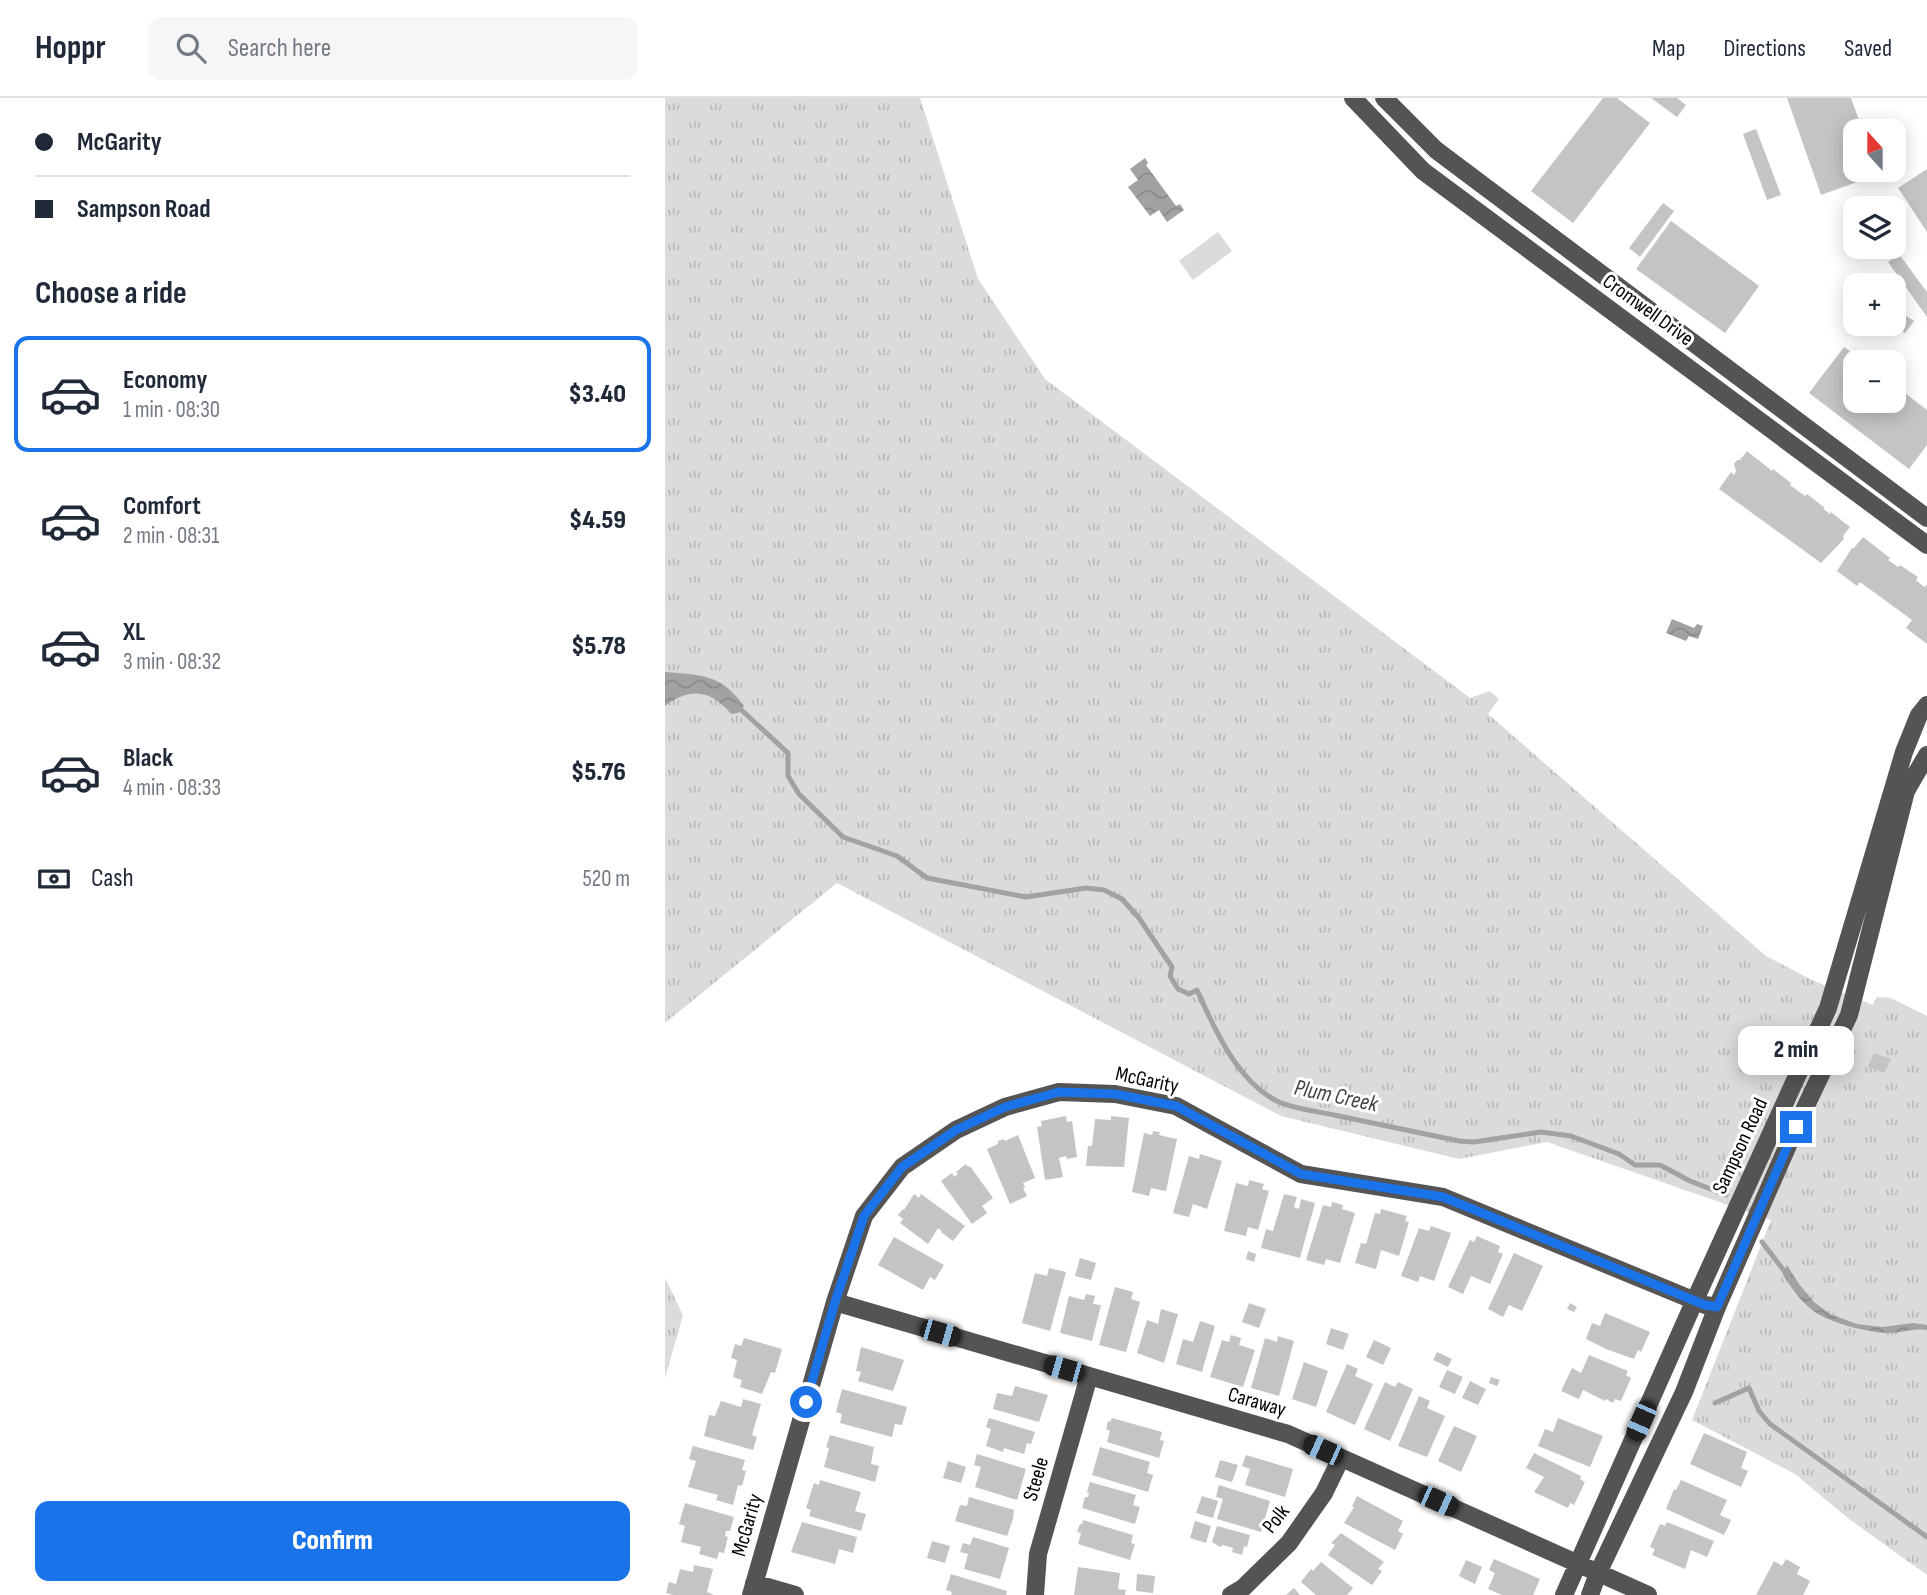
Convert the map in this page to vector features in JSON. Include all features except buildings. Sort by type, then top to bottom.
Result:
[{"type":"street","name":"Cromwell Drive","points":[[1353,98],[1423,171],[1927,545]]},
{"type":"street","name":"Cromwell Drive","points":[[1384,98],[1436,150],[1927,518]]},
{"type":"street","name":"Sampson Road","points":[[1564,1595],[1828,1008],[1904,752],[1919,715],[1927,705]]},
{"type":"street","name":"Sampson Road","points":[[1590,1595],[1684,1392],[1717,1307],[1796,1127],[1850,1016],[1906,791],[1927,755]]},
{"type":"street","name":"McGarity","points":[[752,1589],[835,1302],[864,1216],[902,1167],[956,1130],[1005,1107],[1059,1092],[1115,1094],[1176,1106],[1301,1174],[1443,1197],[1717,1307]]},
{"type":"street","name":"Caraway","points":[[835,1302],[1288,1434],[1648,1595]]},
{"type":"street","name":"Steele","points":[[1035,1595],[1038,1555],[1089,1376]]},
{"type":"street","name":"Polk","points":[[1231,1595],[1243,1588],[1289,1543],[1324,1493],[1341,1458]]},
{"type":"street","points":[[752,1589],[795,1595]]},
{"type":"green space","points":[[665,98],[920,98],[978,279],[1045,379],[1470,698],[1490,691],[1499,699],[1488,714],[1766,956],[1812,980],[1873,1005],[1877,997],[1891,998],[1927,1016],[1927,1575],[1849,1519],[1795,1474],[1692,1420],[1771,1220],[1547,1142],[1459,1159],[1281,1116],[837,883],[665,1023]]},
{"type":"green space","points":[[1218,232],[1232,251],[1193,280],[1179,261]]},
{"type":"green space","points":[[665,1278],[683,1315],[665,1378]]},
{"type":"water","points":[[1145,158],[1148,163],[1146,165],[1176,206],[1180,204],[1184,210],[1167,222],[1159,210],[1150,216],[1128,187],[1138,180],[1130,169]]},
{"type":"water","points":[[1672,619],[1694,628],[1697,624],[1703,626],[1698,639],[1689,636],[1686,641],[1666,633]]},
{"type":"water","points":[[665,672],[710,678],[736,695],[744,706],[738,713],[731,714],[721,703],[709,696],[688,694],[665,706]]},
{"type":"water","points":[[1787,1265],[1814,1302],[1830,1314],[1857,1324],[1882,1327],[1913,1323],[1927,1325],[1927,1330],[1880,1333],[1826,1318],[1811,1309],[1792,1288],[1783,1275]]},
{"type":"waterway","name":"Plum Creek","points":[[736,705],[788,753],[788,776],[799,794],[843,837],[897,856],[927,878],[1026,897],[1086,888],[1104,890],[1122,899],[1139,918],[1172,967],[1170,976],[1178,989],[1189,994],[1197,990],[1219,1037],[1239,1067],[1263,1092],[1283,1104],[1459,1141],[1474,1142],[1541,1132],[1571,1136],[1619,1154],[1635,1165],[1660,1165],[1690,1181],[1726,1195]]},
{"type":"waterway","name":"Plum Creek","points":[[1762,1242],[1788,1276]]},
{"type":"waterway","points":[[1715,1403],[1749,1388],[1759,1411],[1770,1424],[1927,1537]]},
{"type":"route","points":[[806,1402],[864,1216],[902,1167],[956,1130],[1005,1107],[1059,1092],[1115,1094],[1176,1106],[1301,1174],[1443,1197],[1705,1305],[1717,1307],[1796,1127]]}]
